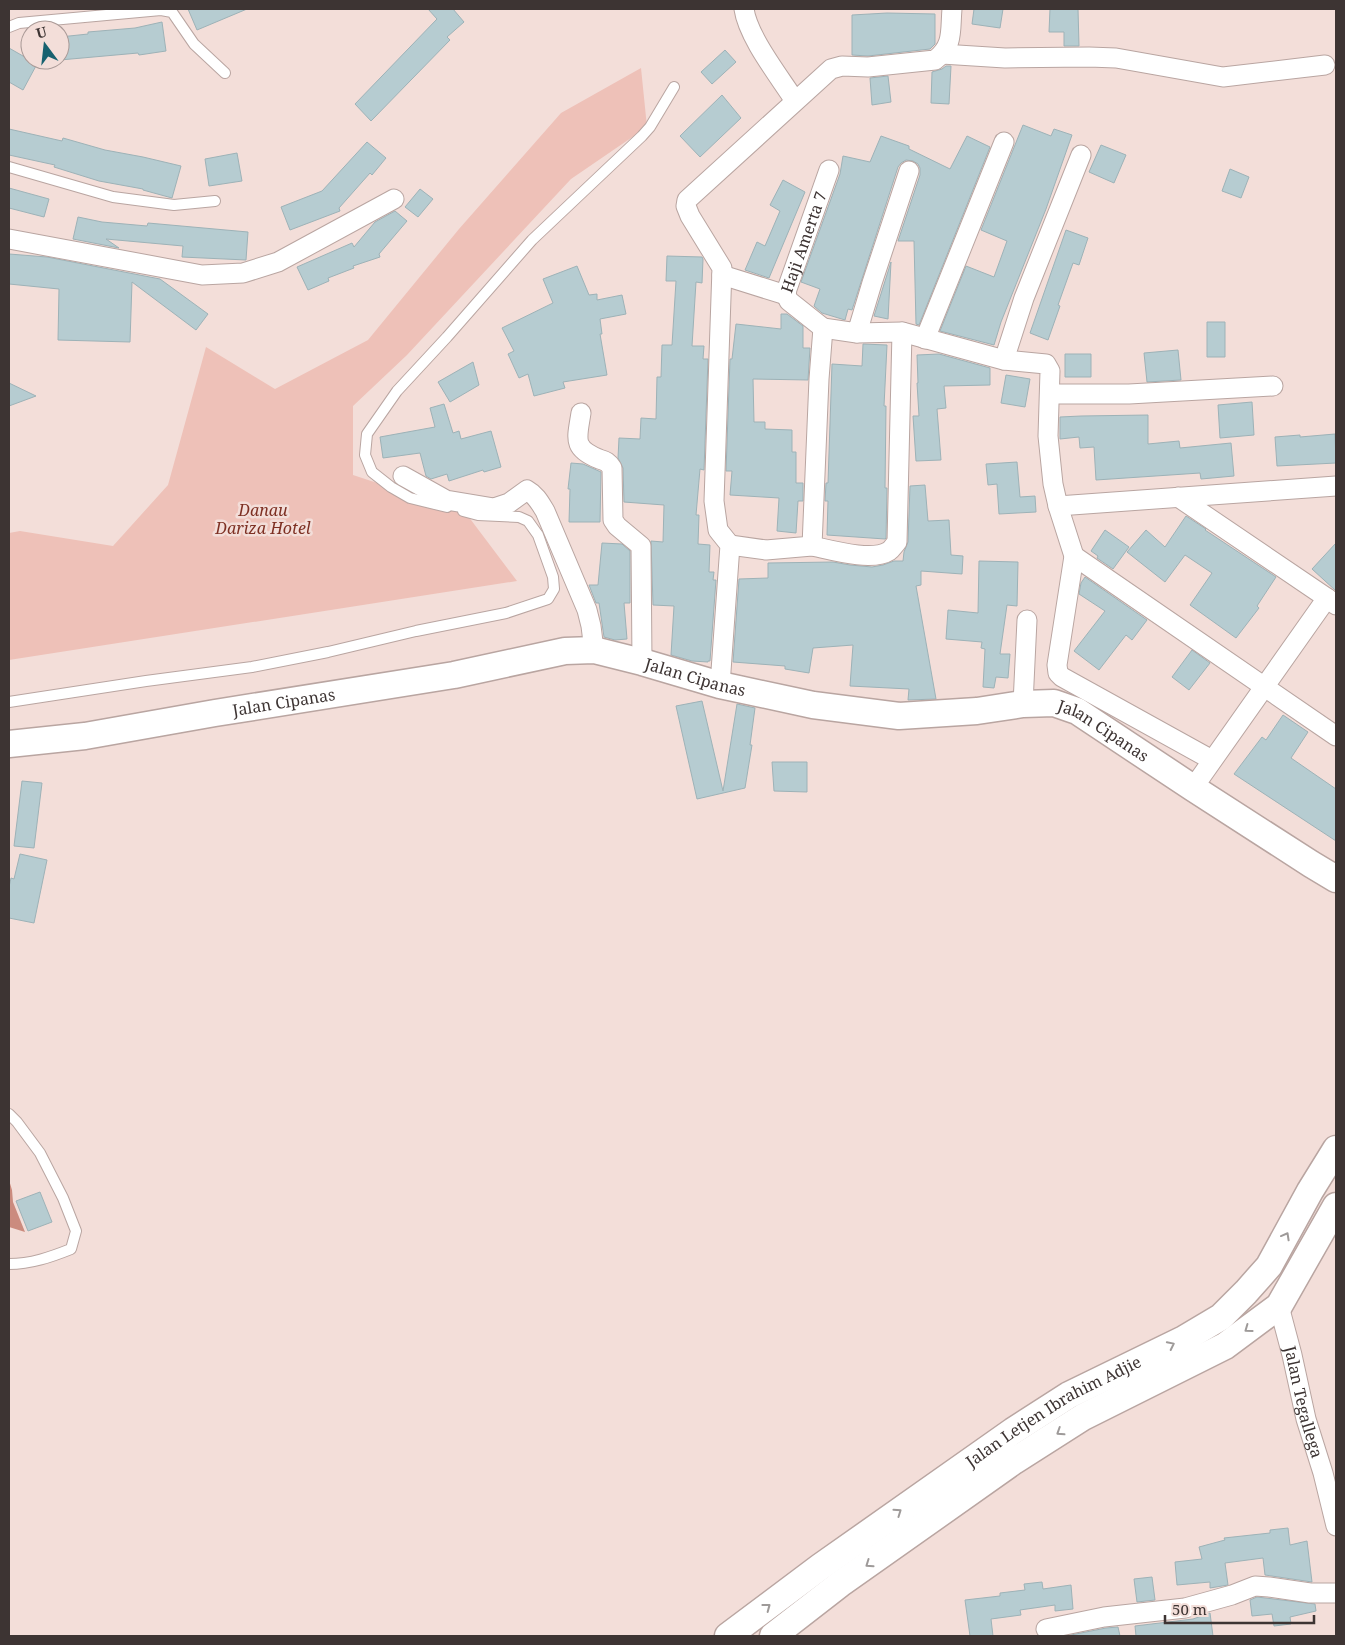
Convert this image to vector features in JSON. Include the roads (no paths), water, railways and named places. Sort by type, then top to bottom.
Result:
[{"type":"street","points":[[744,9],[746,22],[753,35],[795,101]]},
{"type":"street","points":[[720,685],[730,545],[718,530],[714,501],[722,268],[688,211],[686,206],[687,200],[831,69],[842,66],[868,67],[934,60],[949,45],[952,9]]},
{"type":"street","points":[[942,54],[1005,58],[1116,58],[1223,77],[1325,65]]},
{"type":"street","points":[[926,340],[1004,142]]},
{"type":"street","points":[[1004,360],[1024,298],[1081,155]]},
{"type":"street","name":"Haji Amerta 7","points":[[823,328],[789,301],[786,295],[829,170]]},
{"type":"street","points":[[858,333],[872,283],[909,172]]},
{"type":"street","points":[[9,240],[202,274],[243,273],[278,262],[394,198]]},
{"type":"street","points":[[722,275],[786,295]]},
{"type":"street","points":[[812,546],[823,328],[858,333],[902,332],[1004,360],[1046,364],[1050,371],[1048,436],[1053,484],[1074,556],[1057,665],[1058,673],[1062,677],[1212,760]]},
{"type":"street","points":[[730,545],[766,550],[812,546],[850,554],[877,555],[889,551],[897,542],[902,332]]},
{"type":"street","points":[[1050,394],[1129,394],[1272,386]]},
{"type":"street","points":[[581,413],[577,436],[582,450],[586,454],[607,462],[612,468],[612,520],[641,546],[642,662]]},
{"type":"street","points":[[403,476],[446,500],[494,508],[509,502],[527,490],[531,493],[545,511],[581,594],[591,626],[594,650]]},
{"type":"street","points":[[1058,506],[1336,486]]},
{"type":"street","points":[[1178,497],[1331,601],[1265,687],[1193,788]]},
{"type":"street","points":[[1074,556],[1336,736]]},
{"type":"street","points":[[1023,704],[1027,620]]},
{"type":"street","name":"Jalan Cipanas","points":[[9,744],[85,736],[454,675],[565,651],[594,650],[720,685],[813,705],[899,716],[977,711],[1023,704],[1054,703],[1077,710],[1193,788],[1336,879]]},
{"type":"street","name":"Jalan Letjen Ibrahim Adjie","points":[[728,1636],[820,1567],[1013,1431],[1069,1396],[1184,1339],[1221,1317],[1269,1266],[1310,1191],[1336,1149]]},
{"type":"street","name":"Jalan Letjen Ibrahim Adjie","points":[[773,1636],[840,1584],[1014,1461],[1083,1417],[1225,1346],[1279,1306],[1336,1206]]},
{"type":"street","name":"Jalan Tegallega","points":[[1279,1306],[1306,1419],[1323,1473],[1336,1526]]},
{"type":"street","points":[[1069,1396],[1083,1417]]},
{"type":"street","points":[[1046,1629],[1104,1617],[1185,1608],[1232,1595],[1255,1586],[1310,1593],[1336,1593]]},
{"type":"lane","points":[[9,27],[19,23],[161,10],[171,11],[194,44],[226,73]]},
{"type":"lane","points":[[9,702],[252,667],[506,613],[548,599],[554,589],[553,576],[538,535],[528,521],[519,517],[478,515],[410,498],[391,487],[372,472],[365,455],[367,434],[397,391],[532,240],[650,127],[674,87]]},
{"type":"lane","points":[[9,167],[113,197],[174,205],[215,201]]},
{"type":"lane","points":[[9,1114],[40,1153],[63,1198],[76,1231],[71,1249],[47,1258],[9,1264]]},
{"type":"park label","name":"Danau Dariza Hotel","points":[[263,519]]}]
